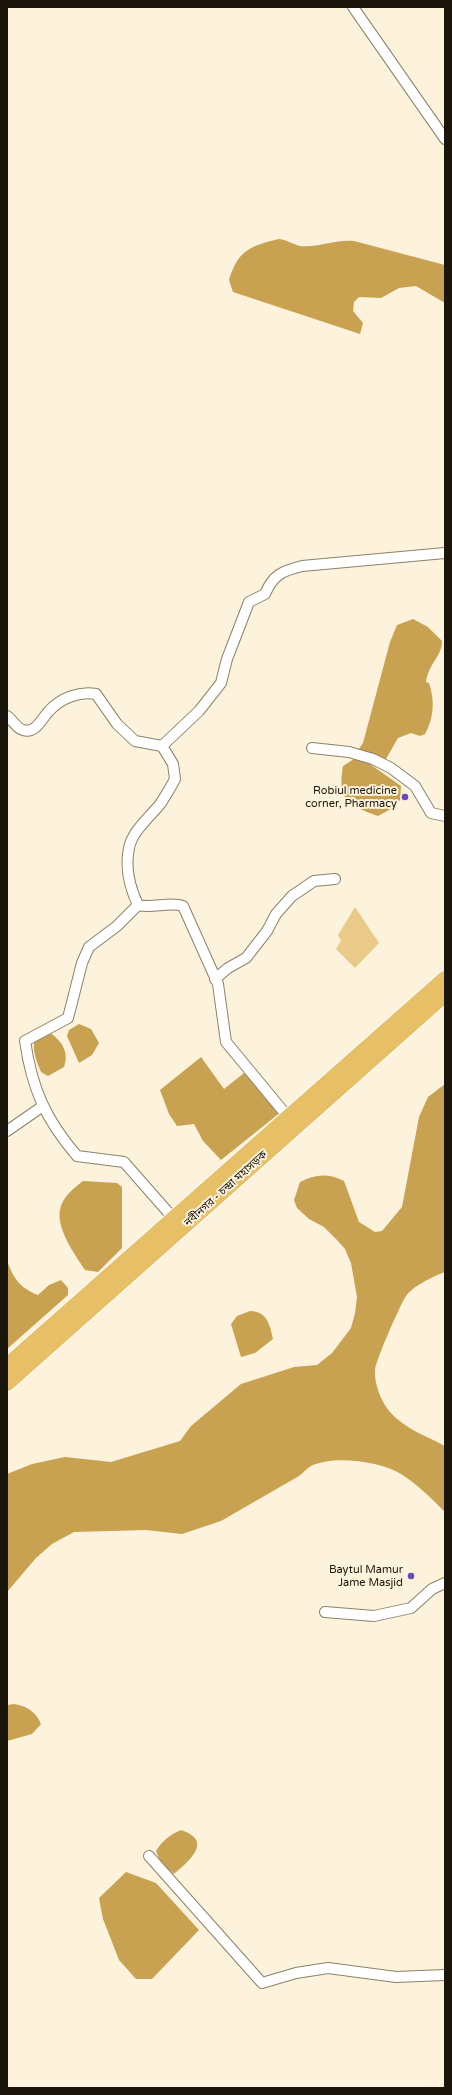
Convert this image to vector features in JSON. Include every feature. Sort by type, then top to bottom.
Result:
[{"type":"highway","name":"নবীনগর - চন্দ্রা মহাসড়ক","points":[[7,1366],[445,979]]},
{"type":"highway","name":"নবীনগর - চন্দ্রা মহাসড়ক","points":[[7,1382],[445,994]]},
{"type":"street","points":[[353,7],[445,139]]},
{"type":"street","points":[[162,746],[199,710],[221,683],[227,659],[249,602],[265,594],[271,580],[291,568],[302,566],[445,553]]},
{"type":"street","points":[[7,716],[18,727],[24,730],[29,730],[39,726],[49,711],[69,697],[85,692],[96,694],[117,724],[135,741],[162,746],[173,764],[175,779],[161,802],[139,829],[129,847],[128,864],[132,892],[138,905],[145,907],[174,903],[183,906],[215,979],[226,1042],[288,1117]]},
{"type":"street","points":[[312,748],[350,752],[373,759],[391,768],[416,786],[431,813],[445,816]]},
{"type":"street","points":[[215,979],[228,968],[246,958],[267,932],[276,914],[292,896],[314,880],[335,879]]},
{"type":"street","points":[[138,905],[117,926],[89,947],[82,963],[68,1018],[25,1041],[29,1070],[43,1106],[62,1139],[77,1156],[124,1162],[174,1219]]},
{"type":"street","points":[[7,1131],[43,1106]]},
{"type":"street","points":[[325,1612],[374,1616],[411,1608],[432,1589],[445,1583]]},
{"type":"street","points":[[149,1856],[262,1983],[296,1973],[328,1968],[396,1977],[445,1975]]},
{"type":"shaded area","points":[[279,239],[300,246],[320,245],[340,241],[354,241],[445,265],[445,303],[416,286],[399,288],[381,298],[359,297],[354,302],[353,311],[363,323],[360,334],[233,292],[229,280],[241,256],[253,247]]},
{"type":"shaded area","points":[[413,619],[428,627],[442,641],[440,651],[430,669],[426,682],[429,683],[431,689],[433,702],[432,715],[425,734],[420,736],[411,733],[398,738],[386,759],[359,749],[363,743],[390,642],[397,625]]},
{"type":"shaded area","points":[[354,759],[367,762],[401,786],[400,800],[389,810],[378,816],[352,805],[347,800],[342,787],[343,766]]},
{"type":"shaded area","points":[[355,907],[379,943],[355,968],[336,949],[341,941],[338,935]]},
{"type":"shaded area","points":[[79,1024],[91,1029],[99,1043],[92,1055],[79,1063],[67,1036],[69,1030]]},
{"type":"shaded area","points":[[52,1034],[62,1045],[66,1057],[64,1067],[48,1076],[41,1072],[35,1054],[34,1043],[43,1035]]},
{"type":"shaded area","points":[[201,1057],[224,1089],[244,1073],[281,1112],[221,1160],[203,1141],[194,1124],[177,1126],[169,1114],[160,1090]]},
{"type":"shaded area","points":[[445,1084],[445,1272],[419,1285],[406,1296],[376,1364],[375,1375],[381,1398],[390,1412],[409,1428],[445,1446],[445,1512],[413,1482],[392,1469],[369,1463],[344,1460],[320,1463],[310,1467],[299,1476],[221,1521],[182,1534],[146,1530],[74,1532],[52,1544],[36,1558],[7,1592],[7,1474],[32,1464],[65,1457],[111,1462],[180,1441],[191,1426],[241,1384],[294,1367],[317,1365],[332,1353],[351,1328],[355,1313],[357,1297],[351,1263],[345,1249],[337,1240],[324,1227],[309,1219],[297,1208],[294,1200],[300,1182],[316,1176],[327,1176],[344,1181],[359,1222],[375,1232],[382,1231],[402,1207],[419,1117],[428,1097]]},
{"type":"shaded area","points":[[83,1181],[117,1183],[122,1187],[122,1248],[98,1272],[85,1270],[67,1241],[61,1225],[60,1210],[63,1201],[69,1193]]},
{"type":"shaded area","points":[[7,1261],[18,1282],[32,1292],[38,1295],[49,1285],[61,1280],[68,1288],[68,1295],[7,1349]]},
{"type":"shaded area","points":[[250,1311],[260,1313],[264,1316],[271,1329],[273,1339],[255,1353],[241,1357],[231,1324],[237,1316]]},
{"type":"shaded area","points":[[14,1704],[23,1706],[30,1710],[34,1713],[41,1724],[32,1734],[7,1741],[7,1705]]},
{"type":"shaded area","points":[[181,1830],[191,1835],[196,1840],[197,1845],[196,1851],[192,1857],[174,1874],[161,1863],[156,1851],[167,1838]]},
{"type":"shaded area","points":[[126,1872],[156,1883],[199,1930],[152,1979],[136,1979],[119,1960],[103,1919],[99,1898]]},
{"type":"place","name":"Robiul medicine corner, Pharmacy","points":[[405,797]]},
{"type":"place","name":"Baytul Mamur Jame Masjid","points":[[411,1576]]}]
